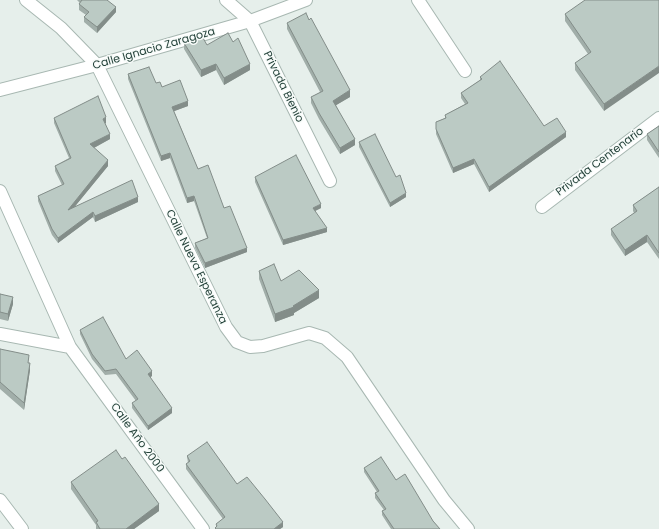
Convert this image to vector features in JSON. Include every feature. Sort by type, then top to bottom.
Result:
[{"type":"street","name":"Calle Nueva Esperanza","points":[[26,0],[61,28],[97,65],[226,327],[237,342],[250,347],[263,346],[309,333],[325,338],[348,357],[444,500],[468,529]]},
{"type":"street","name":"Privada Bienio","points":[[226,0],[250,21],[330,181]]},
{"type":"street","name":"Calle Ignacio Zaragoza","points":[[0,90],[97,65],[250,21],[306,0]]},
{"type":"street","points":[[418,0],[465,71]]},
{"type":"street","name":"Privada Centenario","points":[[542,206],[659,118]]},
{"type":"street","name":"Calle Año 2000","points":[[0,191],[70,347],[203,529]]},
{"type":"street","points":[[0,334],[70,347]]},
{"type":"street","points":[[0,500],[22,529]]},
{"type":"building","points":[[82,0],[107,0],[116,7],[97,27],[84,17],[89,12],[79,4]]},
{"type":"building","points":[[585,0],[659,0],[659,66],[604,104],[575,63],[591,52],[565,14]]},
{"type":"building","points":[[306,13],[309,20],[311,18],[350,90],[333,101],[355,139],[340,148],[311,97],[323,91],[287,23]]},
{"type":"building","points":[[228,33],[233,42],[238,38],[250,64],[224,78],[216,64],[201,70],[184,43],[203,38],[207,45]]},
{"type":"building","points":[[500,61],[544,126],[557,118],[566,132],[489,187],[474,159],[453,168],[436,129],[436,122],[446,118],[445,115],[468,103],[461,93],[482,79],[480,77]]},
{"type":"building","points":[[149,67],[156,83],[160,82],[162,87],[180,80],[188,101],[172,107],[198,169],[208,165],[224,208],[230,206],[247,248],[205,263],[195,243],[208,238],[194,196],[187,198],[170,153],[161,156],[128,74]]},
{"type":"building","points":[[98,96],[106,117],[103,119],[110,134],[90,144],[108,160],[68,210],[132,180],[138,197],[95,216],[93,212],[58,238],[52,229],[38,196],[64,184],[55,166],[71,158],[54,118]]},
{"type":"building","points":[[659,126],[659,152],[647,134]]},
{"type":"building","points":[[375,134],[396,177],[400,175],[406,193],[390,203],[359,142]]},
{"type":"building","points":[[296,155],[321,204],[313,208],[327,228],[283,240],[255,177]]},
{"type":"building","points":[[659,187],[659,253],[647,235],[625,250],[611,229],[637,211],[633,205]]},
{"type":"building","points":[[274,264],[281,281],[299,270],[319,290],[293,306],[294,307],[275,314],[259,271]]},
{"type":"building","points":[[0,294],[13,297],[8,314],[0,312]]},
{"type":"building","points":[[103,317],[126,359],[137,350],[152,371],[148,374],[172,408],[148,426],[132,403],[138,399],[116,369],[105,371],[92,354],[80,330]]},
{"type":"building","points":[[0,349],[29,355],[28,363],[30,363],[24,403],[0,382]]},
{"type":"building","points":[[207,442],[237,484],[247,477],[283,522],[274,529],[215,528],[217,526],[216,524],[225,517],[186,464],[190,461],[187,456]]},
{"type":"building","points":[[116,450],[122,459],[125,457],[159,504],[126,529],[100,529],[96,522],[98,521],[71,482]]},
{"type":"building","points":[[381,457],[396,480],[405,474],[433,521],[440,529],[394,529],[382,511],[386,509],[375,493],[379,491],[364,468]]}]
